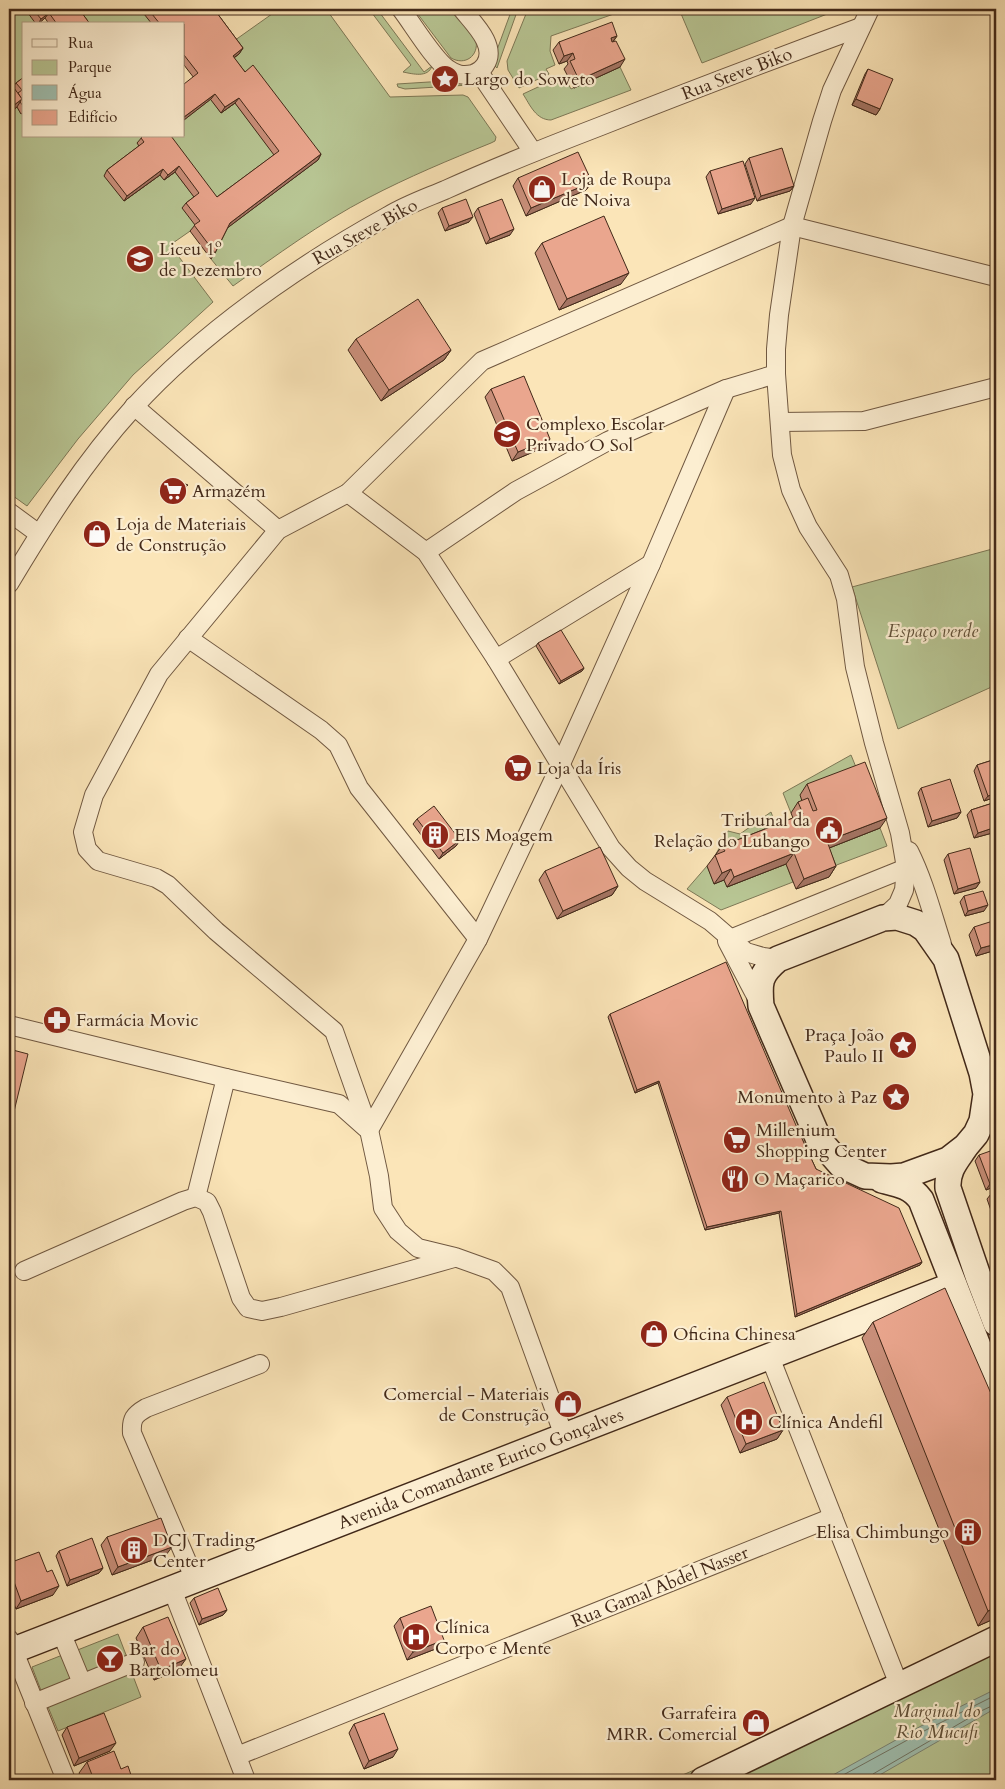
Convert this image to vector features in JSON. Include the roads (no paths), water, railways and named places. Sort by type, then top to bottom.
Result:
[{"type":"street","points":[[401,9],[446,68],[457,75],[468,75],[479,72],[486,64],[490,54],[486,42],[462,9]]},
{"type":"street","points":[[866,15],[827,105],[792,226],[779,315],[776,374],[782,455],[791,490],[808,526],[840,575],[846,599],[855,667],[874,743],[900,833],[906,868],[904,890],[898,904],[883,918]]},
{"type":"street","name":"Rua Steve Biko","points":[[9,584],[92,457],[134,406],[174,367],[229,320],[298,270],[389,215],[533,152],[866,15]]},
{"type":"street","points":[[479,72],[533,152]]},
{"type":"street","points":[[564,1436],[510,1287],[494,1271],[455,1257],[418,1248],[398,1231],[383,1208],[380,1176],[369,1130],[334,1032],[216,931],[168,885],[156,878],[98,861],[87,849],[83,832],[94,795],[159,674],[278,530],[348,493],[482,361],[792,226],[996,277]]},
{"type":"street","points":[[426,552],[516,490],[599,445],[726,389],[776,374]]},
{"type":"street","points":[[780,422],[864,421],[996,387]]},
{"type":"street","points":[[369,1130],[478,939],[560,766],[651,564],[726,389]]},
{"type":"street","points":[[134,406],[278,530]]},
{"type":"street","points":[[348,493],[426,552],[496,659],[612,848],[629,868],[645,881],[710,921],[746,952],[778,959]]},
{"type":"street","points":[[9,512],[40,534]]},
{"type":"street","points":[[496,659],[651,564]]},
{"type":"street","points":[[188,638],[321,730],[338,745],[359,788],[478,939]]},
{"type":"street","points":[[900,833],[916,864],[931,906],[976,1052],[986,1094],[982,1121],[976,1134],[951,1167],[947,1178],[951,1197],[987,1272],[996,1323]]},
{"type":"street","points":[[726,935],[906,868]]},
{"type":"street","points":[[761,1006],[761,978],[766,969],[778,959],[883,918],[897,917],[916,923],[924,929],[946,959]]},
{"type":"street","points":[[726,935],[761,1006],[819,1140],[841,1165],[865,1176],[905,1186],[916,1192],[921,1200],[996,1392]]},
{"type":"street","points":[[9,1025],[339,1104],[369,1130]]},
{"type":"street","points":[[196,1197],[226,1078]]},
{"type":"street","points":[[865,1176],[904,1176],[924,1170],[948,1160],[966,1146],[976,1134]]},
{"type":"street","points":[[24,1271],[196,1197],[207,1202],[212,1212],[241,1298],[248,1308],[262,1311],[281,1307],[455,1257]]},
{"type":"street","points":[[954,1285],[956,1274],[962,1270],[969,1269],[987,1272]]},
{"type":"street","name":"Avenida Comandante Eurico Gonçalves","points":[[10,1647],[61,1632],[954,1285]]},
{"type":"street","points":[[770,1357],[899,1686]]},
{"type":"street","points":[[195,1580],[132,1433],[131,1422],[135,1414],[146,1408],[260,1364]]},
{"type":"street","name":"Rua Gamal Abdel Nasser","points":[[237,1756],[833,1517]]},
{"type":"street","points":[[172,1589],[246,1780]]},
{"type":"street","points":[[61,1632],[82,1683]]},
{"type":"street","points":[[703,1780],[996,1639]]},
{"type":"street","points":[[10,1647],[66,1780]]},
{"type":"street","points":[[34,1702],[135,1662]]},
{"type":"water","points":[[996,1689],[996,1708],[871,1780],[824,1780],[921,1726]]},
{"type":"place","name":"Largo do Soweto","points":[[445,79]]},
{"type":"place","name":"Loja de Roupa de Noiva","points":[[542,189]]},
{"type":"place","name":"Liceu 1º de Dezembro","points":[[140,259]]},
{"type":"place","name":"Complexo Escolar Privado O Sol","points":[[507,434]]},
{"type":"place","name":"Armazém","points":[[173,491]]},
{"type":"place","name":"Loja de Materiais de Construção","points":[[97,534]]},
{"type":"place","name":"Loja da Íris","points":[[518,768]]},
{"type":"place","name":"Tribunal da Relação do Lubango","points":[[829,830]]},
{"type":"place","name":"EIS Moagem","points":[[435,835]]},
{"type":"place","name":"Farmácia Movic","points":[[57,1020]]},
{"type":"place","name":"Praça João Paulo II","points":[[903,1045]]},
{"type":"place","name":"Monumento à Paz","points":[[896,1097]]},
{"type":"place","name":"Millenium Shopping Center","points":[[737,1140]]},
{"type":"place","name":"O Maçarico","points":[[735,1179]]},
{"type":"place","name":"Oficina Chinesa","points":[[654,1334]]},
{"type":"place","name":"Comercial - Materiais de Construção","points":[[568,1404]]},
{"type":"place","name":"Clínica Andefil","points":[[749,1422]]},
{"type":"place","name":"Elisa Chimbungo","points":[[968,1532]]},
{"type":"place","name":"DCJ Trading Center","points":[[134,1550]]},
{"type":"place","name":"Clínica Corpo e Mente","points":[[416,1637]]},
{"type":"place","name":"Bar do Bartolomeu","points":[[110,1659]]},
{"type":"place","name":"Garrafeira MRR. Comercial","points":[[756,1723]]},
{"type":"park label","name":"Espaço verde","points":[[933,631]]},
{"type":"park label","name":"Marginal do Rio Mucufi","points":[[937,1721]]}]
